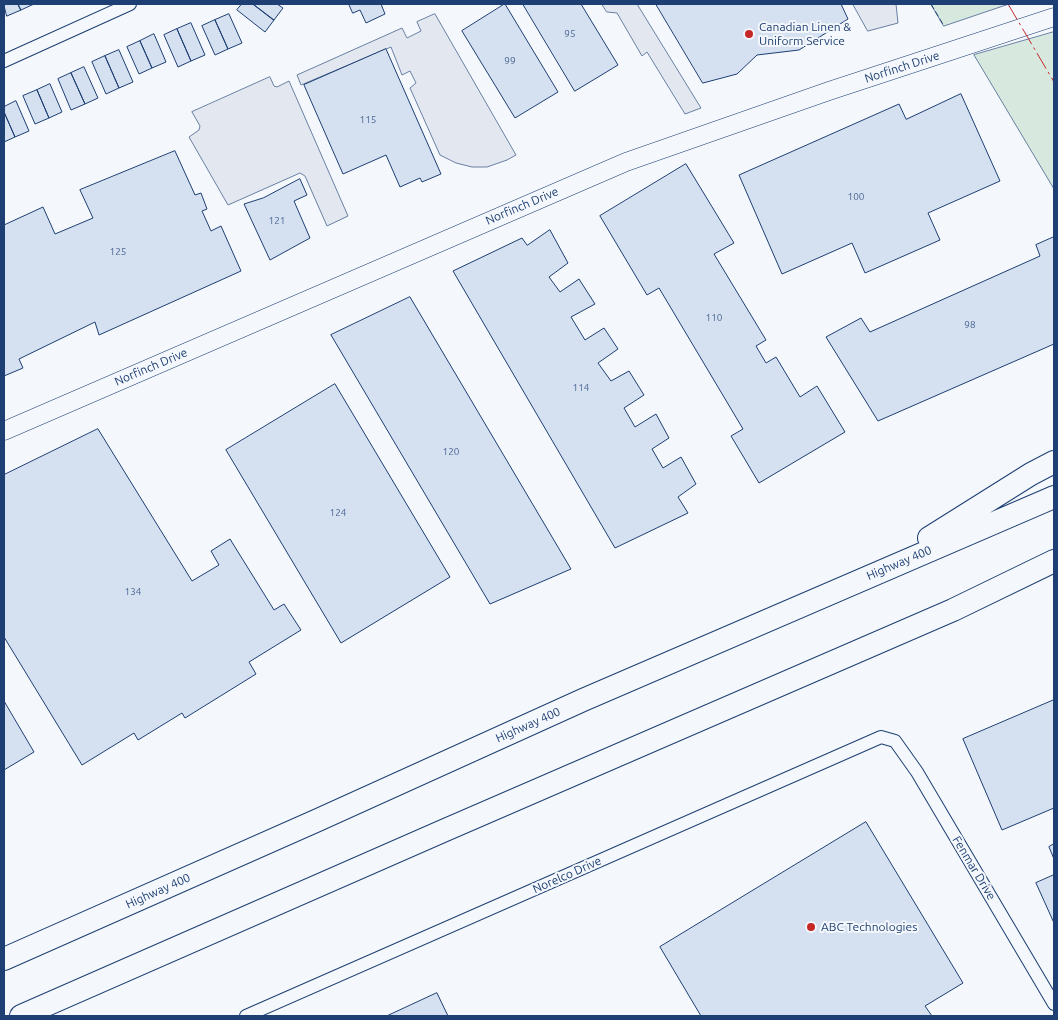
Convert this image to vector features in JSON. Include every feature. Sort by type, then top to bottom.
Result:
[{"type":"highway","points":[[871,575],[1031,474],[1054,462]]},
{"type":"highway","name":"Highway 400","points":[[4,959],[583,700],[1054,497]]},
{"type":"highway","points":[[21,1016],[953,610],[1054,561]]},
{"type":"highway","points":[[953,610],[1054,578]]},
{"type":"street","points":[[4,61],[130,4]]},
{"type":"street","name":"Norfinch Drive","points":[[4,431],[626,162],[829,91],[1054,17]]},
{"type":"street","name":"Norelco Drive","points":[[246,1016],[881,737],[888,738]]},
{"type":"street","name":"Fenmar Drive","points":[[888,738],[895,741],[917,772],[1054,1004]]},
{"type":"shaded area","points":[[602,4],[637,4],[701,108],[685,114],[647,52],[642,56],[617,13],[607,12]]},
{"type":"shaded area","points":[[853,4],[896,4],[898,23],[868,31]]},
{"type":"shaded area","points":[[931,4],[1009,4],[944,26]]},
{"type":"shaded area","points":[[435,14],[516,155],[507,160],[487,167],[472,167],[456,163],[440,155],[410,88],[416,83],[410,71],[402,75],[391,47],[301,85],[297,75],[402,28],[407,38],[421,31],[417,22]]},
{"type":"shaded area","points":[[1054,32],[1054,189],[974,55]]},
{"type":"shaded area","points":[[270,77],[274,86],[277,87],[289,81],[348,216],[327,226],[305,176],[300,173],[228,205],[189,137],[199,130],[200,126],[192,112]]},
{"type":"building","points":[[4,4],[18,4],[21,10],[7,16]]},
{"type":"building","points":[[18,4],[34,4],[21,10]]},
{"type":"building","points":[[242,4],[253,4],[274,20],[265,32],[237,10]]},
{"type":"building","points":[[253,4],[277,4],[283,8],[274,20]]},
{"type":"building","points":[[349,4],[381,4],[385,14],[366,23],[360,10],[353,13]]},
{"type":"building","points":[[505,4],[558,92],[515,118],[462,31]]},
{"type":"building","points":[[523,4],[581,4],[618,65],[575,91]]},
{"type":"building","name":"Canadian Linen & Uniform Service","points":[[656,4],[841,4],[848,19],[799,50],[757,55],[737,74],[703,83]]},
{"type":"building","points":[[229,14],[242,43],[228,49],[215,20]]},
{"type":"building","points":[[215,20],[228,49],[215,55],[202,26]]},
{"type":"building","points":[[191,23],[205,55],[191,61],[177,29]]},
{"type":"building","points":[[177,29],[191,61],[178,67],[164,35]]},
{"type":"building","points":[[154,34],[166,62],[152,68],[140,41]]},
{"type":"building","points":[[140,41],[152,68],[139,74],[127,47]]},
{"type":"building","points":[[386,49],[441,174],[422,182],[420,178],[400,187],[386,155],[343,174],[304,85]]},
{"type":"building","points":[[119,50],[133,82],[119,88],[105,56]]},
{"type":"building","points":[[105,56],[119,88],[106,94],[92,62]]},
{"type":"building","points":[[84,67],[98,98],[85,104],[71,73]]},
{"type":"building","points":[[71,73],[85,104],[71,110],[58,79]]},
{"type":"building","points":[[50,84],[62,112],[49,118],[37,90]]},
{"type":"building","points":[[37,90],[49,118],[35,124],[23,96]]},
{"type":"building","points":[[961,94],[1000,181],[928,213],[940,240],[865,273],[852,243],[782,274],[739,175],[899,104],[906,119]]},
{"type":"building","points":[[16,101],[29,131],[15,137],[4,112],[4,107]]},
{"type":"building","points":[[4,112],[15,137],[4,142]]},
{"type":"building","points":[[175,151],[195,195],[201,193],[207,209],[202,211],[211,231],[221,226],[241,271],[99,335],[95,322],[19,359],[23,368],[4,376],[4,225],[43,207],[55,234],[93,218],[80,190]]},
{"type":"building","points":[[686,164],[734,243],[714,254],[766,340],[756,346],[766,363],[776,357],[800,397],[817,386],[845,432],[759,483],[731,436],[743,429],[659,288],[647,295],[600,216]]},
{"type":"building","points":[[300,179],[307,195],[294,201],[310,238],[270,260],[244,204],[263,198]]},
{"type":"building","points":[[550,230],[568,263],[549,277],[560,292],[579,279],[595,304],[571,317],[585,340],[604,328],[618,349],[598,363],[611,381],[629,371],[644,395],[624,408],[635,427],[656,414],[669,438],[652,449],[663,468],[681,457],[696,484],[678,497],[688,513],[615,548],[453,271],[522,238],[527,245]]},
{"type":"building","points":[[1054,237],[1054,344],[878,421],[826,337],[861,318],[870,332],[1040,256],[1036,245]]},
{"type":"building","points":[[410,297],[571,569],[490,604],[331,335]]},
{"type":"building","points":[[335,384],[450,577],[341,643],[226,450]]},
{"type":"building","points":[[98,429],[192,581],[219,565],[211,551],[230,539],[274,610],[284,604],[301,630],[249,662],[256,674],[185,718],[182,713],[138,740],[134,733],[82,765],[4,637],[4,475]]},
{"type":"building","points":[[1054,700],[1054,808],[1002,830],[963,739]]},
{"type":"building","points":[[4,701],[34,752],[4,770]]},
{"type":"building","name":"ABC Technologies","points":[[866,822],[963,983],[925,1006],[932,1016],[701,1016],[660,947]]},
{"type":"building","points":[[1054,844],[1054,859],[1049,847]]},
{"type":"building","points":[[1054,875],[1054,923],[1036,883]]},
{"type":"building","points":[[437,993],[448,1016],[387,1016]]},
{"type":"fence","points":[[931,4],[944,26]]},
{"type":"power","points":[[1008,4],[1054,82]]},
{"type":"place","name":"Canadian Linen & Uniform Service","points":[[749,34]]},
{"type":"place","name":"ABC Technologies","points":[[811,927]]}]
